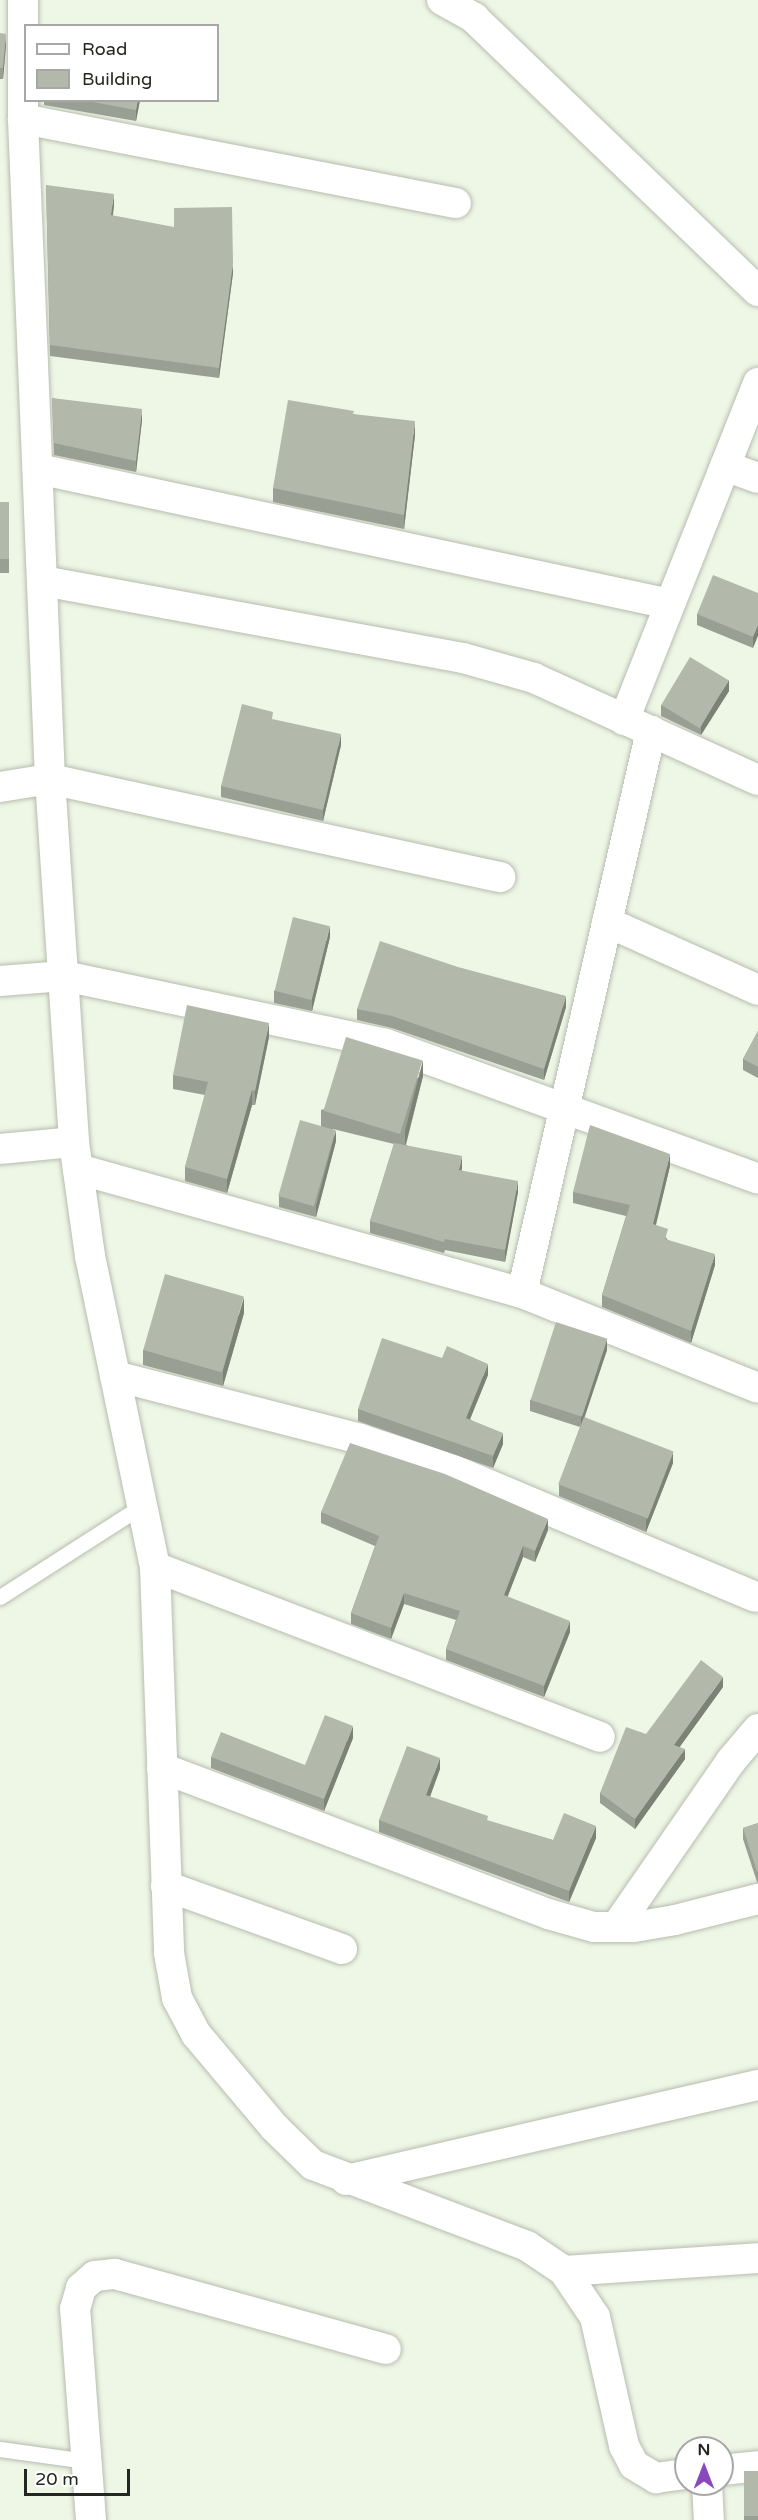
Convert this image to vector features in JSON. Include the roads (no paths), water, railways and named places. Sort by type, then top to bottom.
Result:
[{"type":"street","points":[[23,0],[23,119],[13,210],[38,469],[50,779],[76,1155],[90,1256],[154,1568],[169,1953],[177,1998],[196,2034],[282,2135],[314,2165],[346,2180],[527,2246],[564,2271],[595,2317],[624,2446],[634,2465],[656,2478],[674,2476]]},
{"type":"street","points":[[442,0],[474,18],[758,291]]},
{"type":"street","points":[[23,119],[456,203]]},
{"type":"street","points":[[522,1293],[607,922],[638,725],[669,604],[758,383]]},
{"type":"street","points":[[725,466],[758,478]]},
{"type":"street","points":[[38,469],[669,604]]},
{"type":"street","points":[[43,581],[463,658],[534,678],[758,780]]},
{"type":"street","points":[[0,787],[50,779],[500,878]]},
{"type":"street","points":[[607,922],[758,990]]},
{"type":"street","points":[[0,981],[64,976],[386,1044],[758,1179]]},
{"type":"street","points":[[0,1149],[76,1155],[522,1293],[758,1388]]},
{"type":"street","points":[[115,1376],[360,1439],[451,1469],[755,1597]]},
{"type":"street","points":[[154,1568],[600,1737]]},
{"type":"street","points":[[616,1927],[758,1729]]},
{"type":"street","points":[[162,1768],[548,1914],[594,1927],[616,1927],[675,1920],[758,1899]]},
{"type":"street","points":[[166,1886],[342,1949]]},
{"type":"street","points":[[346,2180],[758,2085]]},
{"type":"street","points":[[564,2271],[758,2258]]},
{"type":"street","points":[[91,2520],[75,2309],[81,2288],[95,2276],[115,2274],[386,2349]]},
{"type":"street","points":[[734,2469],[758,2466]]},
{"type":"street","points":[[707,2496],[708,2520]]},
{"type":"lane","points":[[0,1597],[142,1506]]},
{"type":"lane","points":[[0,2449],[86,2461]]}]
